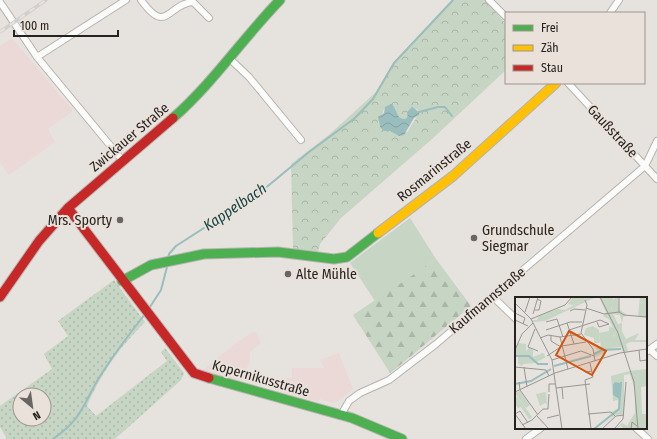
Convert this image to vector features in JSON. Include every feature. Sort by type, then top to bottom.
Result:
[{"type":"street","points":[[37,58],[126,0]]},
{"type":"street","points":[[141,0],[153,15],[158,17],[170,16],[179,5],[193,2],[209,18]]},
{"type":"street","name":"Zwickauer Straße","points":[[0,297],[39,240],[68,208],[191,102],[253,28],[280,0]]},
{"type":"street","points":[[489,0],[505,16]]},
{"type":"street","points":[[611,12],[619,0]]},
{"type":"street","points":[[0,2],[37,58],[123,161]]},
{"type":"street","points":[[229,58],[249,77],[301,140]]},
{"type":"street","name":"Rosmarinstraße","points":[[122,281],[151,265],[163,261],[204,254],[278,252],[320,256],[334,259],[346,257],[453,176],[555,84]]},
{"type":"street","name":"Gaußstraße","points":[[569,84],[657,179]]},
{"type":"street","name":"Kaufmannstraße","points":[[341,415],[349,400],[360,393],[390,380],[492,296],[645,166],[654,152],[657,141]]},
{"type":"street","name":"Kopernikusstraße","points":[[68,208],[122,281],[194,373],[220,382],[341,415],[381,428],[402,439]]},
{"type":"street","points":[[492,296],[515,318]]},
{"type":"street","points":[[657,344],[648,351],[657,356]]},
{"type":"street","points":[[526,439],[540,429]]},
{"type":"street","points":[[637,429],[648,439]]},
{"type":"shaded area","points":[[12,38],[73,111],[48,129],[55,142],[9,175],[0,163],[0,46]]},
{"type":"shaded area","points":[[255,331],[261,343],[250,352],[250,361],[241,381],[206,372],[204,369],[240,340]]},
{"type":"shaded area","points":[[339,353],[353,389],[340,400],[333,403],[320,399],[318,402],[279,391],[279,378],[292,378],[292,368],[324,368],[320,360]]},
{"type":"green space","points":[[452,0],[485,0],[505,23],[505,71],[432,139],[341,218],[320,244],[318,252],[293,249],[291,164],[330,134],[376,92],[393,63]],"holes":[[[384,109],[395,110],[399,117],[403,119],[407,118],[408,113],[417,109],[419,112],[408,132],[387,131],[380,127],[378,122]]]},
{"type":"green space","points":[[410,218],[436,259],[375,301],[350,263]]},
{"type":"green space","points":[[436,259],[471,306],[390,373],[353,315]]},
{"type":"green space","points":[[114,280],[145,322],[119,351],[98,382],[87,406],[96,416],[167,361],[161,352],[165,348],[184,373],[181,380],[115,439],[7,439],[0,427],[0,406],[12,397],[12,427],[52,427],[52,387],[27,387],[52,369],[44,354],[68,336],[58,321]]},
{"type":"water","points":[[391,104],[399,117],[403,119],[407,118],[408,111],[412,107],[419,112],[419,115],[414,118],[404,135],[399,136],[390,131],[384,131],[380,127],[378,117],[384,113],[385,107]]},
{"type":"waterway","name":"Kappelbach","points":[[168,259],[169,254],[176,246],[263,190],[309,152],[355,118],[373,99],[394,63],[453,0]]},
{"type":"waterway","points":[[419,112],[438,107],[445,107],[452,116]]},
{"type":"waterway","name":"Kappelbach","points":[[148,310],[161,290],[168,263]]},
{"type":"waterway","name":"Kappelbach","points":[[53,439],[64,431],[78,416],[102,373],[145,314]]},
{"type":"railway","points":[[0,32],[46,0]]},
{"type":"traffic: fast","points":[[173,118],[215,75],[280,0]]},
{"type":"traffic: fast","points":[[122,281],[151,265],[204,254],[278,252],[334,259],[347,257],[378,233]]},
{"type":"traffic: fast","points":[[209,378],[352,418],[402,439]]},
{"type":"traffic: slow","points":[[378,233],[453,176],[555,84]]},
{"type":"traffic: jam","points":[[0,297],[39,241],[68,208],[173,118]]},
{"type":"traffic: jam","points":[[68,208],[194,373],[209,378]]},
{"type":"place","name":"Mrs. Sporty","points":[[120,220]]},
{"type":"place","name":"Grundschule Siegmar","points":[[474,238]]},
{"type":"place","name":"Alte Mühle","points":[[288,274]]}]
